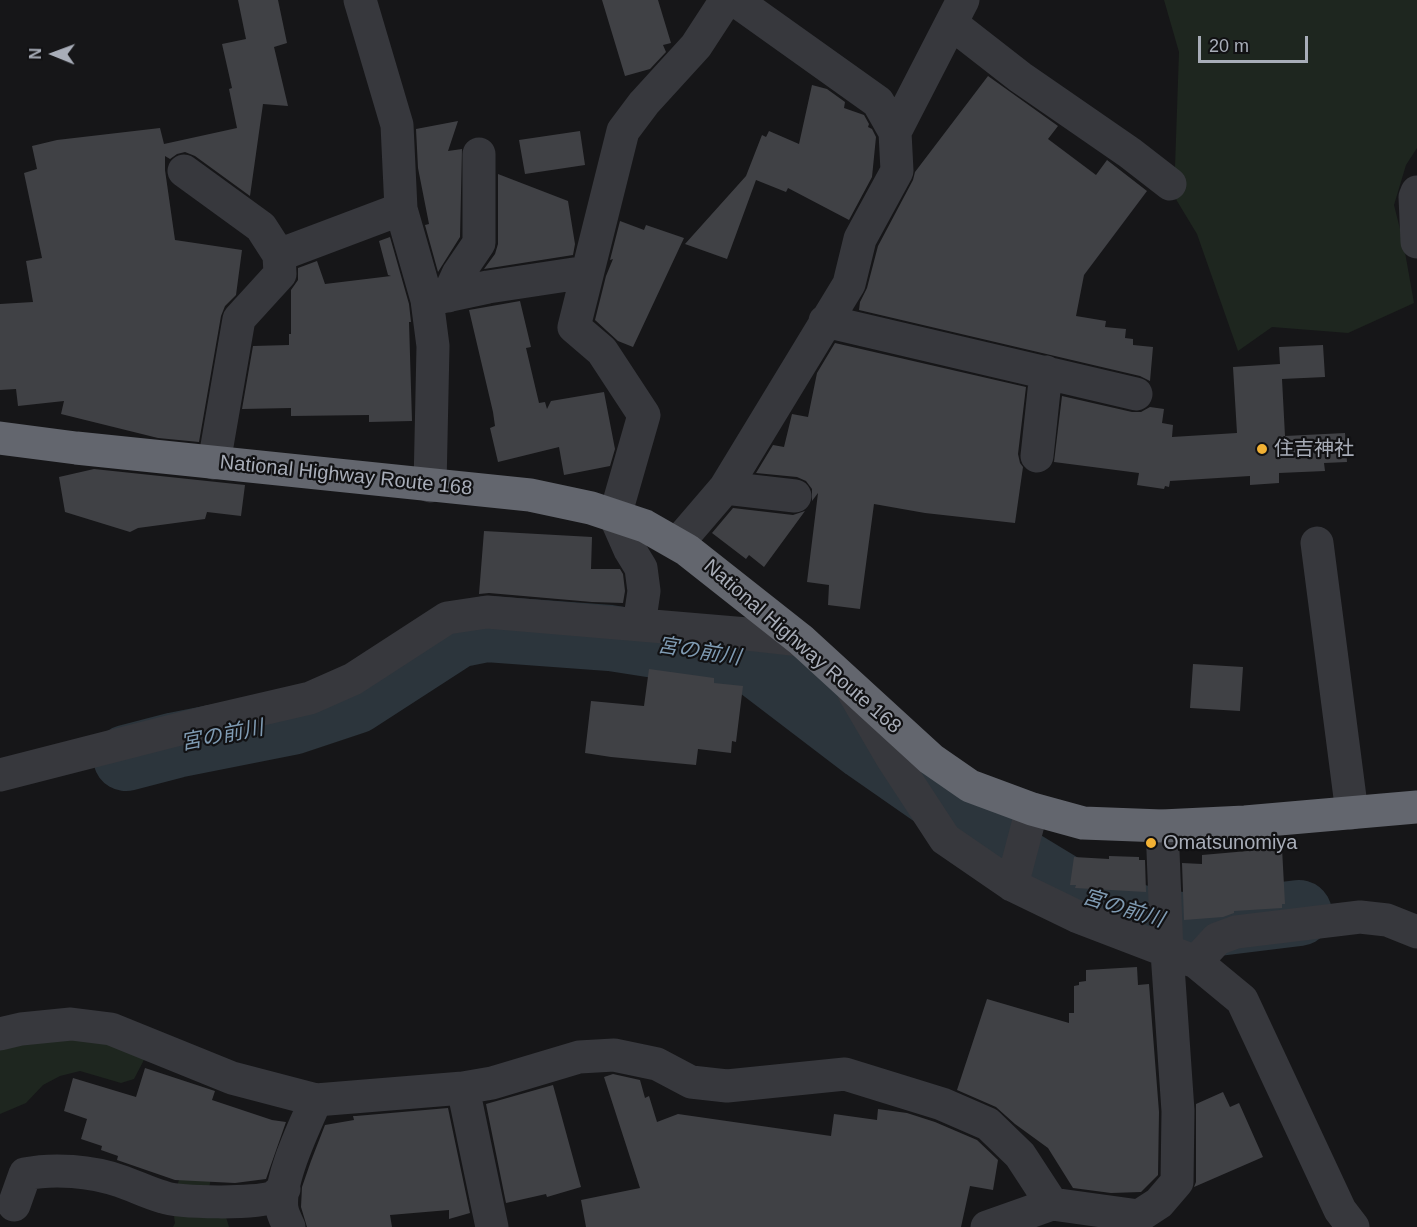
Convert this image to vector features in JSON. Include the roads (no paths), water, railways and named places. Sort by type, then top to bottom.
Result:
[{"type":"highway","name":"National Highway Route 168","points":[[0,438],[214,463],[530,495],[591,508],[645,526],[687,550],[801,640],[931,759],[970,786],[1032,809],[1083,823],[1162,826],[1245,822],[1417,807]]},
{"type":"street","points":[[360,0],[397,125],[401,209],[437,298],[433,346],[430,486]]},
{"type":"street","points":[[639,624],[644,591],[641,568],[615,516],[644,415],[602,351],[574,327],[623,131],[644,102],[696,46],[726,0]]},
{"type":"street","points":[[676,544],[725,488],[849,284],[860,238],[897,171],[895,132],[878,102],[735,0]]},
{"type":"street","points":[[895,132],[957,12],[1020,77],[1130,153],[1170,184]]},
{"type":"street","points":[[437,298],[458,274],[479,243],[479,154]]},
{"type":"street","points":[[184,171],[261,227],[279,255],[280,274],[239,319],[214,463]]},
{"type":"street","points":[[1417,192],[1415,197],[1417,242]]},
{"type":"street","points":[[279,255],[401,209]]},
{"type":"street","points":[[437,298],[489,287],[587,272]]},
{"type":"street","points":[[825,321],[1136,394]]},
{"type":"street","points":[[1037,456],[1046,372]]},
{"type":"street","points":[[725,488],[795,496]]},
{"type":"street","points":[[1317,543],[1352,813]]},
{"type":"street","points":[[0,775],[310,698],[352,679],[447,618],[487,612],[801,640]]},
{"type":"street","points":[[848,682],[892,758],[945,839],[1012,885],[1076,916],[1182,957],[1242,1000],[1340,1210],[1353,1227]]},
{"type":"street","points":[[1012,885],[1032,809]]},
{"type":"street","points":[[987,1227],[1052,1204],[1139,1216],[1159,1203],[1177,1182],[1182,957],[1162,826]]},
{"type":"street","points":[[1182,957],[1236,932],[1360,917],[1387,920],[1417,932]]},
{"type":"street","points":[[0,1034],[21,1029],[70,1024],[111,1029],[232,1078],[316,1100],[463,1088],[492,1083],[579,1057],[614,1055],[657,1064],[692,1082],[727,1086],[845,1074],[942,1104],[988,1124],[1020,1155],[1052,1204]]},
{"type":"street","points":[[463,1088],[492,1227]]},
{"type":"street","points":[[289,1227],[282,1209],[284,1189],[300,1137],[316,1100]]},
{"type":"street","points":[[15,1211],[25,1174],[41,1170],[95,1174],[119,1180],[165,1198],[224,1202],[259,1200],[273,1197],[284,1189]]},
{"type":"waterway","name":"宮の前川","points":[[126,758],[176,745],[292,722],[355,701],[457,635],[487,629],[610,638],[751,660],[865,747],[964,816],[995,846],[1089,903],[1154,922],[1193,926],[1299,913]]},
{"type":"place","name":"住吉神社","points":[[1262,449]]},
{"type":"place","name":"Omatsunomiya","points":[[1151,843]]}]
